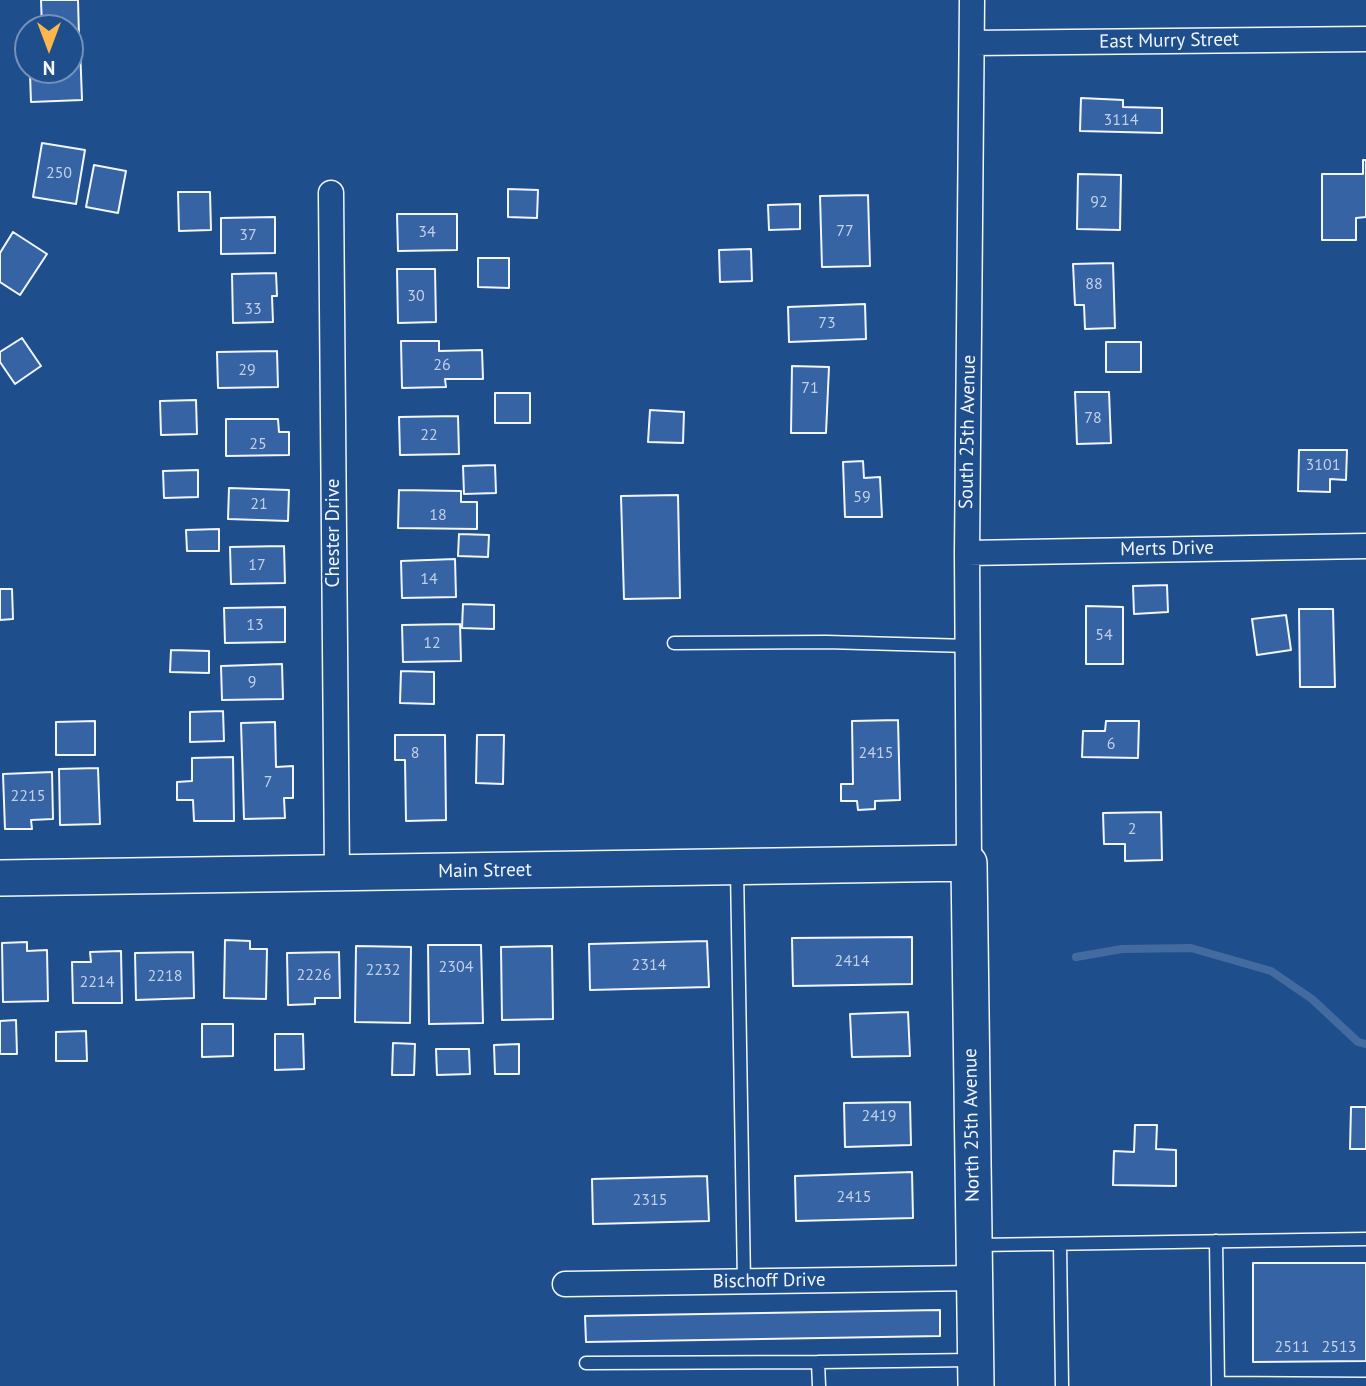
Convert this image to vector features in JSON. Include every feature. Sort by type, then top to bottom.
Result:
[{"type":"street","name":"South 25th Avenue","points":[[969,863],[967,553],[972,0]]},
{"type":"street","name":"East Murry Street","points":[[972,43],[1366,39]]},
{"type":"street","name":"Chester Drive","points":[[331,193],[337,873]]},
{"type":"street","name":"Merts Drive","points":[[967,553],[1366,546]]},
{"type":"street","name":"Main Street","points":[[0,878],[969,863]]},
{"type":"street","name":"North 25th Avenue","points":[[969,863],[976,1373]]},
{"type":"street","name":"Bischoff Drive","points":[[565,1284],[744,1282],[974,1262]]},
{"type":"lane","points":[[674,643],[826,642],[968,646]]},
{"type":"lane","points":[[737,867],[744,1282]]},
{"type":"lane","points":[[974,1262],[1060,1244],[1366,1239]]},
{"type":"lane","points":[[1216,1241],[1218,1384],[1365,1386]]},
{"type":"lane","points":[[1060,1244],[1062,1386]]},
{"type":"lane","points":[[818,1362],[819,1386]]},
{"type":"lane","points":[[586,1363],[818,1362],[976,1373]]},
{"type":"building","points":[[41,0],[78,0],[78,14],[42,14]]},
{"type":"building","points":[[30,84],[81,84],[82,100],[31,102]]},
{"type":"building","points":[[1081,98],[1123,100],[1123,107],[1162,108],[1162,133],[1080,131]]},
{"type":"building","points":[[42,143],[85,150],[76,204],[33,197]]},
{"type":"building","points":[[1363,160],[1366,160],[1366,217],[1356,218],[1356,240],[1322,240],[1322,174],[1363,174]]},
{"type":"building","points":[[94,165],[126,171],[118,213],[86,207]]},
{"type":"building","points":[[1078,174],[1121,175],[1120,230],[1077,229]]},
{"type":"building","points":[[508,189],[538,190],[537,218],[508,217]]},
{"type":"building","points":[[178,192],[210,192],[211,230],[179,231]]},
{"type":"building","points":[[868,195],[870,266],[822,267],[820,196]]},
{"type":"building","points":[[800,204],[800,229],[769,230],[768,205]]},
{"type":"building","points":[[397,214],[457,214],[457,250],[398,251]]},
{"type":"building","points":[[275,217],[275,253],[221,254],[221,218]]},
{"type":"building","points":[[13,232],[47,254],[20,295],[0,282],[0,253]]},
{"type":"building","points":[[751,249],[752,281],[720,282],[719,250]]},
{"type":"building","points":[[478,258],[509,258],[509,288],[478,287]]},
{"type":"building","points":[[1113,263],[1115,328],[1085,329],[1084,305],[1075,305],[1073,264]]},
{"type":"building","points":[[397,269],[435,269],[436,322],[398,323]]},
{"type":"building","points":[[276,273],[277,296],[272,296],[273,322],[233,323],[232,274]]},
{"type":"building","points":[[865,304],[866,339],[789,342],[788,307]]},
{"type":"building","points":[[22,338],[41,366],[15,384],[0,362],[0,352]]},
{"type":"building","points":[[401,341],[439,341],[439,351],[482,350],[483,379],[445,379],[446,387],[402,388]]},
{"type":"building","points":[[1106,342],[1141,342],[1141,372],[1106,372]]},
{"type":"building","points":[[277,351],[278,387],[218,388],[217,352]]},
{"type":"building","points":[[792,366],[829,367],[826,433],[791,433]]},
{"type":"building","points":[[1075,392],[1109,392],[1111,443],[1077,444]]},
{"type":"building","points":[[495,393],[530,393],[530,423],[495,423]]},
{"type":"building","points":[[196,400],[197,434],[161,435],[160,401]]},
{"type":"building","points":[[650,410],[684,412],[683,443],[648,442]]},
{"type":"building","points":[[458,416],[459,454],[400,455],[399,417]]},
{"type":"building","points":[[226,419],[278,419],[279,432],[289,432],[289,455],[226,456]]},
{"type":"building","points":[[1299,450],[1347,450],[1346,480],[1330,479],[1330,492],[1298,491]]},
{"type":"building","points":[[863,461],[864,478],[880,477],[882,517],[845,517],[843,462]]},
{"type":"building","points":[[495,465],[496,493],[464,494],[463,466]]},
{"type":"building","points":[[198,470],[198,497],[164,498],[163,471]]},
{"type":"building","points":[[229,488],[289,490],[288,521],[228,519]]},
{"type":"building","points":[[399,490],[461,491],[461,502],[477,502],[477,529],[398,528]]},
{"type":"building","points":[[678,495],[680,598],[624,599],[621,496]]},
{"type":"building","points":[[219,529],[219,551],[187,551],[186,530]]},
{"type":"building","points":[[459,534],[489,535],[488,557],[458,556]]},
{"type":"building","points":[[284,546],[285,583],[231,584],[230,547]]},
{"type":"building","points":[[455,559],[456,597],[402,598],[401,561]]},
{"type":"building","points":[[1167,585],[1168,612],[1134,614],[1133,586]]},
{"type":"building","points":[[0,589],[12,589],[13,619],[0,620]]},
{"type":"building","points":[[463,604],[494,605],[494,629],[462,628]]},
{"type":"building","points":[[1086,606],[1123,607],[1123,664],[1086,664]]},
{"type":"building","points":[[285,607],[285,642],[225,643],[224,608]]},
{"type":"building","points":[[1299,609],[1333,609],[1335,687],[1300,687]]},
{"type":"building","points":[[1286,615],[1291,650],[1257,655],[1252,619]]},
{"type":"building","points":[[460,624],[461,661],[403,662],[402,625]]},
{"type":"building","points":[[171,650],[209,651],[209,673],[170,672]]},
{"type":"building","points":[[282,664],[283,699],[222,700],[221,666]]},
{"type":"building","points":[[401,671],[434,672],[434,704],[400,703]]},
{"type":"building","points":[[223,711],[224,741],[190,742],[190,712]]},
{"type":"building","points":[[898,720],[900,800],[875,801],[875,809],[858,810],[857,801],[841,801],[841,784],[853,784],[852,721]]},
{"type":"building","points":[[95,721],[95,755],[56,755],[56,722]]},
{"type":"building","points":[[1106,721],[1139,721],[1138,758],[1082,757],[1083,731],[1105,731]]},
{"type":"building","points":[[275,722],[276,767],[293,766],[293,798],[284,798],[285,818],[244,819],[241,723]]},
{"type":"building","points":[[395,735],[445,735],[446,820],[406,821],[405,760],[395,760]]},
{"type":"building","points":[[477,735],[504,735],[503,784],[476,783]]},
{"type":"building","points":[[233,757],[234,821],[194,821],[193,800],[177,800],[177,782],[192,781],[192,758]]},
{"type":"building","points":[[98,768],[100,824],[60,825],[59,769]]},
{"type":"building","points":[[52,772],[53,819],[31,820],[32,829],[5,829],[3,774]]},
{"type":"building","points":[[1161,812],[1162,860],[1125,861],[1125,844],[1104,844],[1103,813]]},
{"type":"building","points":[[912,937],[912,984],[793,986],[792,938]]},
{"type":"building","points":[[225,940],[250,941],[250,949],[267,949],[266,999],[224,998]]},
{"type":"building","points":[[707,941],[709,987],[590,990],[589,944]]},
{"type":"building","points":[[27,942],[27,951],[47,950],[48,1001],[3,1002],[2,943]]},
{"type":"building","points":[[428,945],[481,945],[483,1023],[429,1024]]},
{"type":"building","points":[[356,946],[411,947],[410,1023],[355,1022]]},
{"type":"building","points":[[552,946],[553,1019],[502,1020],[501,947]]},
{"type":"building","points":[[121,951],[122,1003],[73,1003],[72,962],[91,962],[90,952]]},
{"type":"building","points":[[193,952],[194,998],[136,1000],[135,953]]},
{"type":"building","points":[[339,952],[340,998],[315,998],[315,1004],[288,1005],[287,953]]},
{"type":"building","points":[[908,1012],[910,1056],[852,1057],[850,1014]]},
{"type":"building","points":[[16,1020],[17,1054],[0,1054],[0,1021]]},
{"type":"building","points":[[202,1024],[233,1024],[233,1056],[202,1057]]},
{"type":"building","points":[[86,1031],[87,1061],[56,1061],[56,1032]]},
{"type":"building","points":[[275,1034],[303,1034],[304,1069],[275,1070]]},
{"type":"building","points":[[393,1043],[415,1044],[414,1075],[392,1075]]},
{"type":"building","points":[[519,1044],[519,1074],[495,1074],[494,1045]]},
{"type":"building","points":[[436,1049],[469,1049],[470,1074],[437,1075]]},
{"type":"building","points":[[910,1102],[911,1145],[845,1147],[844,1103]]},
{"type":"building","points":[[1351,1107],[1366,1107],[1366,1149],[1350,1149]]},
{"type":"building","points":[[1135,1125],[1157,1125],[1156,1149],[1176,1150],[1176,1186],[1113,1185],[1114,1151],[1134,1152]]},
{"type":"building","points":[[912,1172],[913,1218],[796,1221],[795,1176]]},
{"type":"building","points":[[707,1176],[709,1221],[593,1224],[592,1179]]},
{"type":"building","points":[[1253,1263],[1366,1263],[1366,1361],[1253,1362]]},
{"type":"building","points":[[940,1310],[940,1336],[586,1342],[585,1316]]},
{"type":"waterway","points":[[1076,957],[1122,949],[1191,948],[1271,971],[1312,999],[1358,1042],[1366,1044]]}]
